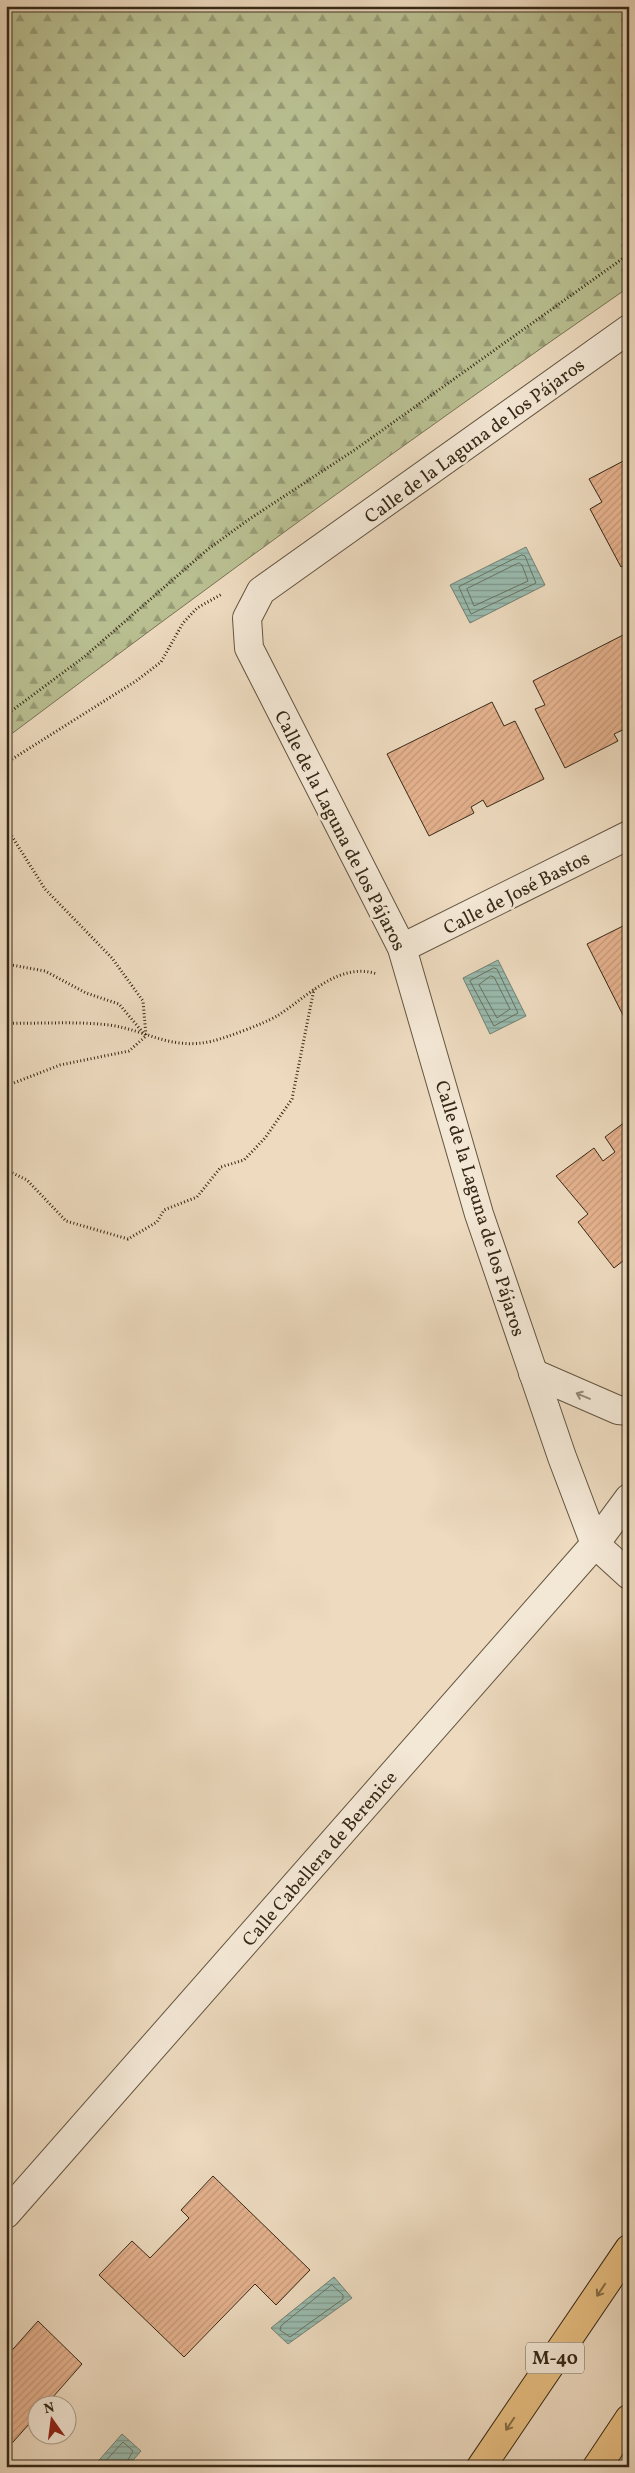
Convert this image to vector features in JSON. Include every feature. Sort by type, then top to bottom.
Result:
[{"type":"highway","name":"M-40","points":[[481,2467],[629,2249]]},
{"type":"highway","points":[[597,2467],[629,2420]]},
{"type":"street","name":"Calle de la Laguna de los Pájaros","points":[[629,329],[262,591],[247,618],[249,648],[402,948],[479,1214],[533,1373],[595,1544],[629,1575]]},
{"type":"street","name":"Calle de José Bastos","points":[[402,948],[629,835]]},
{"type":"street","points":[[533,1373],[618,1410],[629,1411]]},
{"type":"street","name":"Calle Cabellera de Berenice","points":[[6,2214],[595,1544],[629,1498]]},
{"type":"path","points":[[6,715],[84,657],[207,550],[248,520],[356,449],[629,254]]},
{"type":"path","points":[[6,763],[136,682],[161,662],[183,623],[197,608],[218,596],[243,587],[262,591]]},
{"type":"path","points":[[6,827],[45,889],[112,958],[143,1000],[146,1036]]},
{"type":"path","points":[[6,964],[45,971],[86,993],[119,1004],[146,1036]]},
{"type":"path","points":[[6,1023],[110,1026],[171,1044],[212,1041],[275,1017],[314,989],[345,973],[364,969],[413,986]]},
{"type":"path","points":[[6,1170],[27,1180],[66,1221],[128,1239],[157,1222],[164,1210],[197,1197],[220,1167],[244,1160],[265,1138],[292,1099],[314,989]]},
{"type":"path","points":[[6,1086],[60,1065],[129,1051],[146,1036]]},
{"type":"green space","points":[[6,6],[629,6],[629,287],[315,509],[6,738]]},
{"type":"water","points":[[526,547],[545,585],[470,623],[450,585]]},
{"type":"water","points":[[498,960],[526,1016],[490,1034],[463,978]]},
{"type":"water","points":[[334,2277],[352,2298],[288,2344],[271,2328]]},
{"type":"water","points":[[122,2434],[141,2451],[127,2467],[93,2467]]},
{"type":"building","points":[[629,458],[629,562],[621,567],[590,509],[602,502],[589,479]]},
{"type":"building","points":[[629,632],[629,727],[614,734],[618,741],[565,768],[535,709],[545,705],[533,681]]},
{"type":"building","points":[[492,702],[504,726],[515,721],[544,779],[487,807],[483,800],[471,807],[474,813],[429,836],[387,754]]},
{"type":"building","points":[[629,923],[629,1017],[625,1019],[587,944]]},
{"type":"building","points":[[629,1119],[629,1269],[623,1261],[614,1268],[578,1222],[588,1214],[556,1176],[594,1148],[603,1161],[615,1152],[605,1137]]},
{"type":"building","points":[[213,2176],[310,2270],[276,2305],[255,2284],[184,2357],[99,2275],[132,2241],[150,2258],[189,2218],[181,2210]]},
{"type":"building","points":[[38,2321],[82,2364],[54,2396],[28,2396],[28,2425],[6,2450],[6,2357]]}]
